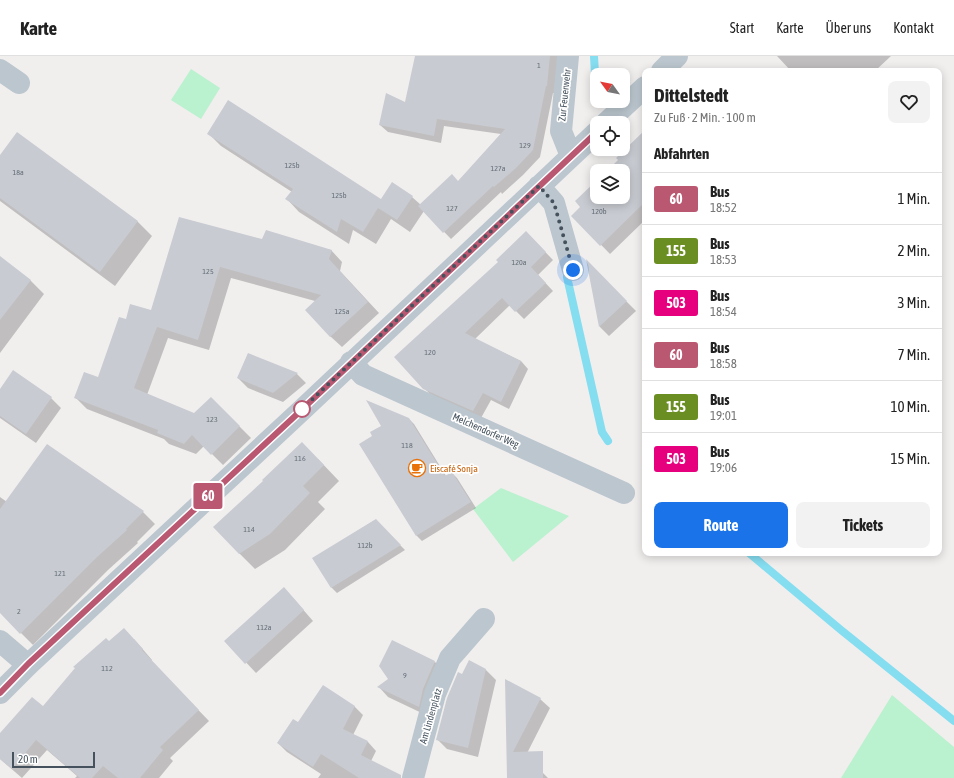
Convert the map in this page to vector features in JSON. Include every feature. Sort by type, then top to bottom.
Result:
[{"type":"street","name":"Zur Feuerwehr","points":[[568,56],[561,131],[571,156]]},
{"type":"street","points":[[665,68],[678,56]]},
{"type":"street","points":[[0,70],[19,83]]},
{"type":"street","points":[[613,116],[642,89]]},
{"type":"street","points":[[0,693],[28,664],[292,419],[590,138]]},
{"type":"street","points":[[539,186],[554,203],[573,270]]},
{"type":"street","name":"Melchendorfer Weg","points":[[351,362],[363,375],[624,493]]},
{"type":"street","name":"Am Lindenplatz","points":[[413,778],[435,694],[450,658],[484,619]]},
{"type":"street","points":[[0,641],[28,664]]},
{"type":"green space","points":[[191,69],[220,88],[201,119],[171,100]]},
{"type":"green space","points":[[501,488],[569,516],[513,562],[473,509]]},
{"type":"green space","points":[[892,695],[954,747],[954,778],[841,778]]},
{"type":"building","points":[[415,56],[550,56],[547,86],[533,150],[516,168],[494,187],[493,186],[443,233],[418,206],[452,174],[458,181],[505,129],[437,119],[434,136],[379,125],[386,93],[405,102]]},
{"type":"building","points":[[228,100],[381,199],[392,182],[413,196],[397,220],[378,208],[363,232],[341,219],[337,232],[285,199],[293,189],[207,134]]},
{"type":"building","points":[[17,132],[138,221],[100,272],[0,198],[0,155]]},
{"type":"building","points":[[642,133],[642,205],[600,246],[571,216],[580,207],[575,201],[590,187],[590,204],[630,204],[630,164],[614,164],[618,160],[616,158],[618,156],[630,156],[630,144]]},
{"type":"building","points":[[179,217],[262,239],[266,230],[332,250],[329,259],[368,302],[330,337],[305,310],[321,295],[220,267],[198,340],[157,327],[134,388],[194,413],[211,397],[240,426],[211,455],[192,435],[184,444],[157,433],[158,430],[74,398],[84,372],[98,377],[119,317],[126,319],[130,304],[151,310]]},
{"type":"building","points":[[526,231],[546,252],[531,267],[546,283],[515,312],[502,298],[465,333],[521,361],[501,402],[483,393],[473,411],[423,389],[394,357],[498,262],[496,260]]},
{"type":"building","points":[[0,256],[31,280],[0,320]]},
{"type":"building","points":[[586,259],[627,301],[599,327]]},
{"type":"building","points":[[248,353],[298,373],[273,393],[237,378]]},
{"type":"building","points":[[13,370],[52,397],[26,434],[0,416],[0,389]]},
{"type":"building","points":[[366,400],[409,418],[445,476],[452,472],[471,502],[416,536],[359,444],[372,436],[370,432],[381,426]]},
{"type":"building","points":[[302,442],[324,465],[303,486],[310,493],[270,534],[239,554],[213,527],[263,481],[262,480]]},
{"type":"building","points":[[47,444],[144,511],[126,529],[127,530],[96,558],[20,634],[0,613],[0,509]]},
{"type":"building","points":[[376,519],[401,545],[331,588],[312,558]]},
{"type":"building","points":[[284,587],[304,610],[245,664],[224,641]]},
{"type":"building","points":[[124,628],[143,649],[142,650],[199,710],[160,747],[163,750],[140,778],[118,778],[103,766],[92,778],[80,778],[36,740],[12,769],[0,759],[0,733],[32,697],[43,706],[75,668],[73,667],[106,638],[109,641]]},
{"type":"building","points":[[392,640],[435,661],[423,689],[419,707],[377,687],[388,679],[379,666]]},
{"type":"building","points":[[469,660],[486,669],[468,748],[436,740],[447,698],[458,672],[462,674]]},
{"type":"building","points":[[505,679],[541,698],[513,752],[543,751],[543,778],[507,778]]},
{"type":"building","points":[[323,685],[355,706],[343,729],[368,741],[361,755],[401,775],[401,778],[359,778],[321,754],[313,767],[277,743],[293,719],[298,722]]},
{"type":"waterway","points":[[594,56],[595,68]]},
{"type":"waterway","points":[[567,277],[602,432],[608,441]]},
{"type":"waterway","points":[[753,556],[841,630],[954,721]]},
{"type":"bus line","name":"60","points":[[0,693],[28,664],[294,417],[590,139]]},
{"type":"place","name":"Eiscafé Sonja","points":[[417,468]]},
{"type":"route","points":[[302,409],[539,186],[554,203],[573,270]]}]
